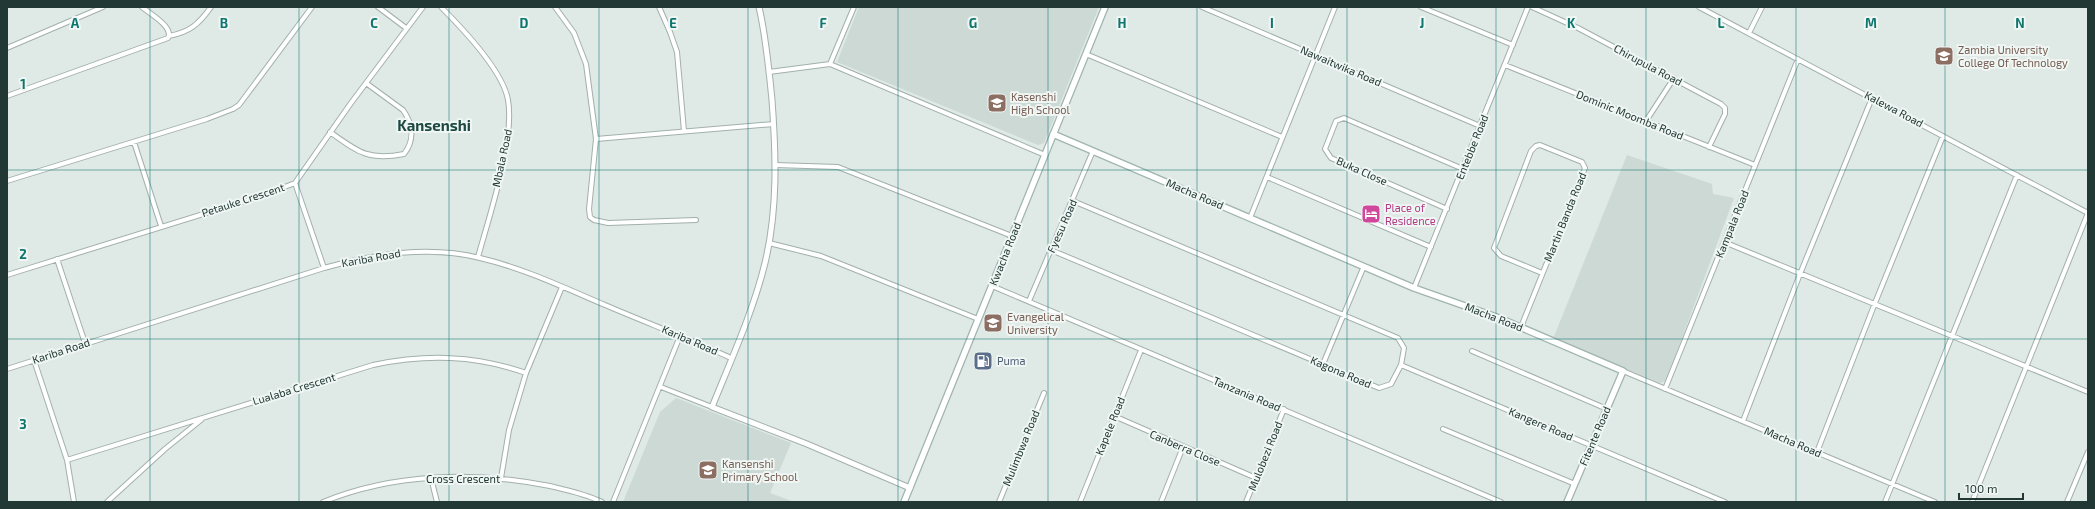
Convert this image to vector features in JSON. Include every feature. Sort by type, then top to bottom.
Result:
[{"type":"main road","name":"Kwacha Road","points":[[904,502],[1105,7]]},
{"type":"main road","name":"Macha Road","points":[[1053,134],[1414,288],[1521,327],[1623,371]]},
{"type":"main road","name":"Fitente Road","points":[[1567,502],[1623,371]]},
{"type":"street","points":[[7,48],[103,7]]},
{"type":"street","points":[[142,7],[168,28],[169,36]]},
{"type":"street","points":[[7,96],[154,44],[169,36],[184,33],[193,27],[211,7]]},
{"type":"street","points":[[7,181],[207,119],[237,107],[312,7]]},
{"type":"street","points":[[378,7],[406,28]]},
{"type":"street","name":"Petauke Crescent","points":[[7,274],[261,196],[295,183],[330,132],[423,7]]},
{"type":"street","name":"Mbala Road","points":[[441,7],[459,26],[500,78],[508,99],[510,125],[478,257]]},
{"type":"street","points":[[555,7],[574,33],[586,64],[596,139],[589,209],[590,217],[594,220],[608,224],[696,220]]},
{"type":"street","points":[[659,7],[672,36],[677,52],[684,131]]},
{"type":"street","points":[[712,407],[732,358],[761,278],[769,243],[775,165],[774,124],[769,72],[759,7]]},
{"type":"street","points":[[830,64],[854,7]]},
{"type":"street","name":"Nawaitwika Road","points":[[1202,7],[1480,126]]},
{"type":"street","points":[[1250,218],[1336,7]]},
{"type":"street","points":[[1421,7],[1513,45]]},
{"type":"street","points":[[1433,12],[1436,7]]},
{"type":"street","name":"Entebbe Road","points":[[1414,288],[1528,7]]},
{"type":"street","name":"Chirupula Road","points":[[1532,7],[1578,28],[1721,104],[1725,108],[1725,114],[1709,146]]},
{"type":"street","name":"Kalewa Road","points":[[1699,7],[2088,213]]},
{"type":"street","points":[[1749,33],[1762,7]]},
{"type":"street","points":[[1086,54],[1282,138]]},
{"type":"street","name":"Kampala Road","points":[[1665,389],[1798,59]]},
{"type":"street","points":[[769,72],[830,64],[1045,155]]},
{"type":"street","name":"Dominic Moomba Road","points":[[1505,64],[1756,165]]},
{"type":"street","points":[[1646,121],[1674,78]]},
{"type":"street","points":[[330,132],[365,155],[373,157],[404,154],[412,139],[410,122],[407,116],[403,110],[366,83]]},
{"type":"street","points":[[1743,421],[1800,274],[1872,98]]},
{"type":"street","name":"Buka Close","points":[[1447,209],[1331,158],[1325,149],[1326,143],[1336,121],[1344,118],[1463,170]]},
{"type":"street","points":[[596,139],[774,124]]},
{"type":"street","points":[[1817,452],[1875,303],[1943,136]]},
{"type":"street","points":[[134,142],[162,226]]},
{"type":"street","name":"Martin Banda Road","points":[[1521,327],[1585,168],[1582,162],[1544,146],[1536,146],[1531,151],[1494,248],[1501,256],[1542,273]]},
{"type":"street","name":"Fyesu Road","points":[[1029,301],[1093,152]]},
{"type":"street","points":[[775,165],[838,167],[1012,236]]},
{"type":"street","points":[[1885,502],[2017,175]]},
{"type":"street","points":[[1267,177],[1431,247]]},
{"type":"street","points":[[295,183],[324,268]]},
{"type":"street","name":"Kagona Road","points":[[1052,250],[1379,388],[1391,384],[1401,365],[1404,348],[1398,338],[1073,201]]},
{"type":"street","points":[[1972,502],[2088,213]]},
{"type":"street","points":[[1724,242],[2088,392]]},
{"type":"street","points":[[769,243],[821,256],[978,319]]},
{"type":"street","name":"Kariba Road","points":[[7,369],[324,268],[366,257],[400,253],[430,252],[478,257],[562,287],[732,358]]},
{"type":"street","points":[[57,259],[85,343]]},
{"type":"street","points":[[1323,364],[1364,266]]},
{"type":"street","name":"Tanzania Road","points":[[992,286],[1501,502]]},
{"type":"street","points":[[501,478],[509,430],[526,373],[562,287]]},
{"type":"street","points":[[613,502],[680,336]]},
{"type":"street","name":"Kapele Road","points":[[1080,502],[1141,350]]},
{"type":"street","points":[[1472,351],[1607,409]]},
{"type":"street","name":"Lualaba Crescent","points":[[67,460],[373,365],[410,358],[450,357],[470,359],[509,367],[526,373]]},
{"type":"street","points":[[34,360],[67,460],[74,502]]},
{"type":"street","name":"Kangere Road","points":[[1401,365],[1725,502]]},
{"type":"street","name":"Macha Road","points":[[1623,371],[1934,502]]},
{"type":"street","points":[[660,387],[807,444],[910,488]]},
{"type":"street","name":"Mulimbwa Road","points":[[999,502],[1044,393]]},
{"type":"street","name":"Mulobezi Road","points":[[1246,502],[1284,409]]},
{"type":"street","name":"Canberra Close","points":[[1114,416],[1183,448],[1256,478]]},
{"type":"street","points":[[107,502],[181,435],[205,417]]},
{"type":"street","points":[[177,426],[181,435]]},
{"type":"street","points":[[1443,430],[1575,484]]},
{"type":"street","points":[[1161,502],[1183,448]]},
{"type":"street","points":[[2067,502],[2088,452]]},
{"type":"street","points":[[431,478],[437,502]]},
{"type":"street","name":"Cross Crescent","points":[[323,502],[354,492],[388,484],[431,478],[501,478],[565,489],[602,502]]},
{"type":"shaded area","name":"Kasenshi High School","points":[[859,7],[1099,7],[1044,143],[1038,145],[837,62]]},
{"type":"shaded area","points":[[1627,155],[1712,184],[1713,194],[1734,198],[1666,381],[1660,383],[1553,339]]},
{"type":"shaded area","name":"Kansenshi Primary School","points":[[676,398],[791,443],[770,493],[794,502],[623,502],[660,412]]},
{"type":"place","name":"Zambia University College Of Technology","points":[[1944,56]]},
{"type":"place","name":"Kasenshi High School","points":[[997,103]]},
{"type":"place","name":"Place of Residence","points":[[1371,214]]},
{"type":"place","name":"Evangelical University","points":[[993,323]]},
{"type":"place","name":"Puma","points":[[983,361]]},
{"type":"place","name":"Kansenshi Primary School","points":[[708,470]]},
{"type":"district","name":"Kansenshi","points":[[434,126]]}]
